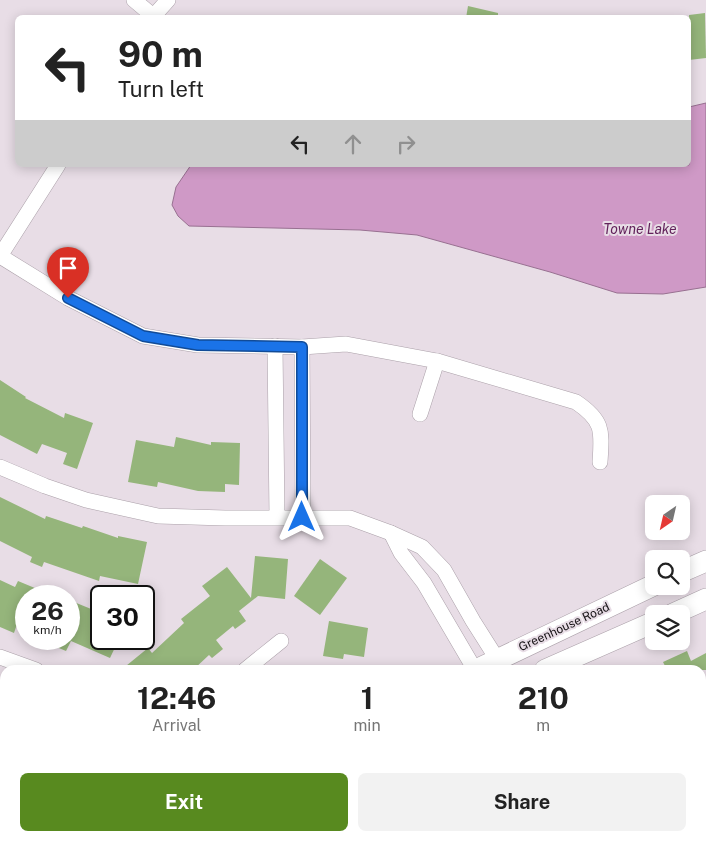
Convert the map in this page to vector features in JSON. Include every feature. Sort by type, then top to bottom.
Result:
[{"type":"street","points":[[134,0],[150,15]]},
{"type":"street","points":[[154,15],[168,0]]},
{"type":"street","points":[[57,167],[0,256],[68,298],[143,336],[198,345],[302,347],[346,344],[437,361],[576,402],[591,413],[602,433],[600,462]]},
{"type":"street","points":[[275,346],[277,518]]},
{"type":"street","points":[[302,347],[302,517]]},
{"type":"street","points":[[420,414],[437,361]]},
{"type":"street","points":[[0,467],[45,486],[86,500],[158,516],[350,518],[391,533],[422,547],[444,570],[473,621],[501,664]]},
{"type":"street","points":[[391,533],[402,554],[424,583],[473,665]]},
{"type":"street","points":[[690,568],[706,561]]},
{"type":"street","name":"Greenhouse Road","points":[[501,664],[645,590]]},
{"type":"street","points":[[690,607],[706,600]]},
{"type":"street","points":[[556,665],[645,626]]},
{"type":"street","points":[[251,665],[281,642]]},
{"type":"street","points":[[0,657],[22,665]]},
{"type":"water","name":"Towne Lake","points":[[706,103],[706,287],[663,294],[617,293],[550,272],[417,235],[360,230],[189,226],[178,216],[172,205],[176,187],[190,167],[691,167],[691,107]]},
{"type":"building","points":[[468,6],[498,13],[498,15],[466,15]]},
{"type":"building","points":[[705,13],[706,58],[691,60],[691,15],[689,15]]},
{"type":"building","points":[[0,380],[25,398],[64,418],[65,413],[93,423],[77,469],[63,464],[67,453],[42,444],[37,454],[0,435]]},
{"type":"building","points":[[176,437],[211,445],[211,442],[240,443],[239,485],[225,484],[225,492],[198,491],[158,482],[157,487],[128,482],[136,440],[174,447]]},
{"type":"building","points":[[0,497],[45,519],[46,516],[118,538],[118,536],[147,542],[138,584],[100,576],[99,581],[44,562],[42,567],[30,562],[32,557],[0,541]]},
{"type":"building","points":[[255,556],[288,559],[285,599],[258,596],[239,611],[246,621],[235,629],[233,626],[216,640],[223,649],[212,658],[209,655],[198,665],[127,665],[146,650],[150,650],[152,653],[184,623],[181,619],[210,596],[202,586],[227,567],[251,598]]},
{"type":"building","points":[[320,559],[347,578],[320,615],[294,596]]},
{"type":"building","points":[[0,580],[15,587],[15,630],[14,633],[0,627]]},
{"type":"building","points":[[18,581],[28,585],[16,585]]},
{"type":"building","points":[[80,604],[90,609],[90,649],[80,645]]},
{"type":"building","points":[[329,621],[368,628],[364,657],[344,654],[343,659],[323,656]]},
{"type":"building","points":[[92,650],[114,650],[110,658]]},
{"type":"building","points":[[687,651],[691,661],[706,653],[706,665],[664,665],[663,662]]},
{"type":"route","points":[[68,298],[143,336],[198,345],[302,347],[302,517]]}]
